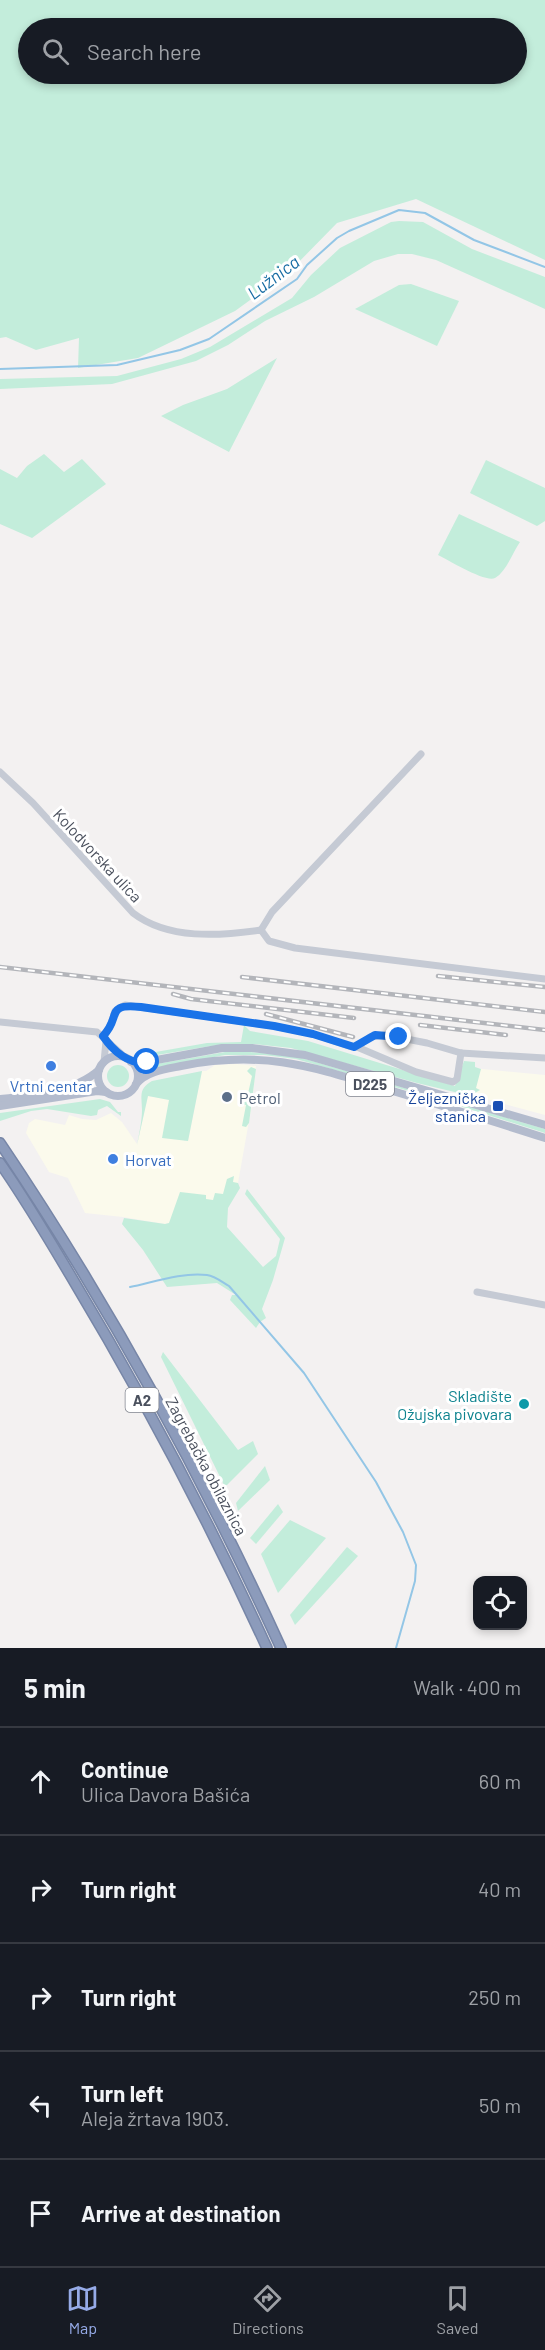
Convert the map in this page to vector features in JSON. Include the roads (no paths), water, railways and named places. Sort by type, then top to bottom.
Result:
[{"type":"highway","name":"Zagrebačka obilaznica","points":[[2,1146],[62,1236],[171,1427],[254,1588],[281,1648]]},
{"type":"highway","name":"Zagrebačka obilaznica","points":[[0,1162],[97,1319],[164,1439],[227,1562],[267,1648]]},
{"type":"main road","name":"D225","points":[[0,1099],[24,1097],[65,1087],[89,1078],[102,1065],[115,1057],[140,1063],[222,1048],[252,1048],[305,1055],[545,1125]]},
{"type":"main road","name":"D225","points":[[0,1106],[97,1091],[116,1096],[125,1094],[143,1077],[156,1072],[216,1060],[249,1058],[285,1061],[344,1076],[545,1138]]},
{"type":"main road","points":[[129,1060],[137,1072],[136,1084]]},
{"type":"main road","points":[[102,1065],[98,1080],[107,1093]]},
{"type":"street","points":[[421,754],[272,912],[261,930],[269,940],[295,948],[545,979]]},
{"type":"street","name":"Kolodvorska ulica","points":[[0,772],[33,803],[133,913],[144,922],[175,931],[214,935],[261,930]]},
{"type":"street","points":[[102,1065],[105,1039],[115,1011],[125,1005],[274,1026],[313,1034],[357,1047],[416,1072],[453,1083],[457,1079],[461,1053]]},
{"type":"street","points":[[0,1022],[97,1032],[129,1060]]},
{"type":"street","points":[[357,1047],[375,1035],[399,1037],[461,1053],[545,1058]]},
{"type":"street","points":[[477,1292],[545,1305]]},
{"type":"waterway","name":"Lužnica","points":[[0,369],[117,365],[180,350],[209,339],[297,279],[307,265],[337,238],[399,210],[425,213],[474,240],[545,267]]},
{"type":"waterway","points":[[130,1287],[197,1274],[216,1278],[229,1286],[304,1373],[376,1482],[403,1532],[416,1565],[415,1581],[396,1648]]},
{"type":"railway","points":[[0,967],[545,1030]]},
{"type":"railway","points":[[438,976],[545,987]]},
{"type":"railway","points":[[242,977],[545,1012]]},
{"type":"railway","points":[[173,994],[191,999],[354,1018]]},
{"type":"railway","points":[[266,1014],[353,1037]]},
{"type":"railway","points":[[420,1025],[506,1035]]},
{"type":"place","name":"Vrtni centar","points":[[51,1066]]},
{"type":"place","name":"Petrol","points":[[227,1097]]},
{"type":"place","name":"Željeznička stanica","points":[[498,1106]]},
{"type":"place","name":"Horvat","points":[[113,1159]]},
{"type":"place","name":"Skladište Ožujska pivovara","points":[[524,1404]]}]
